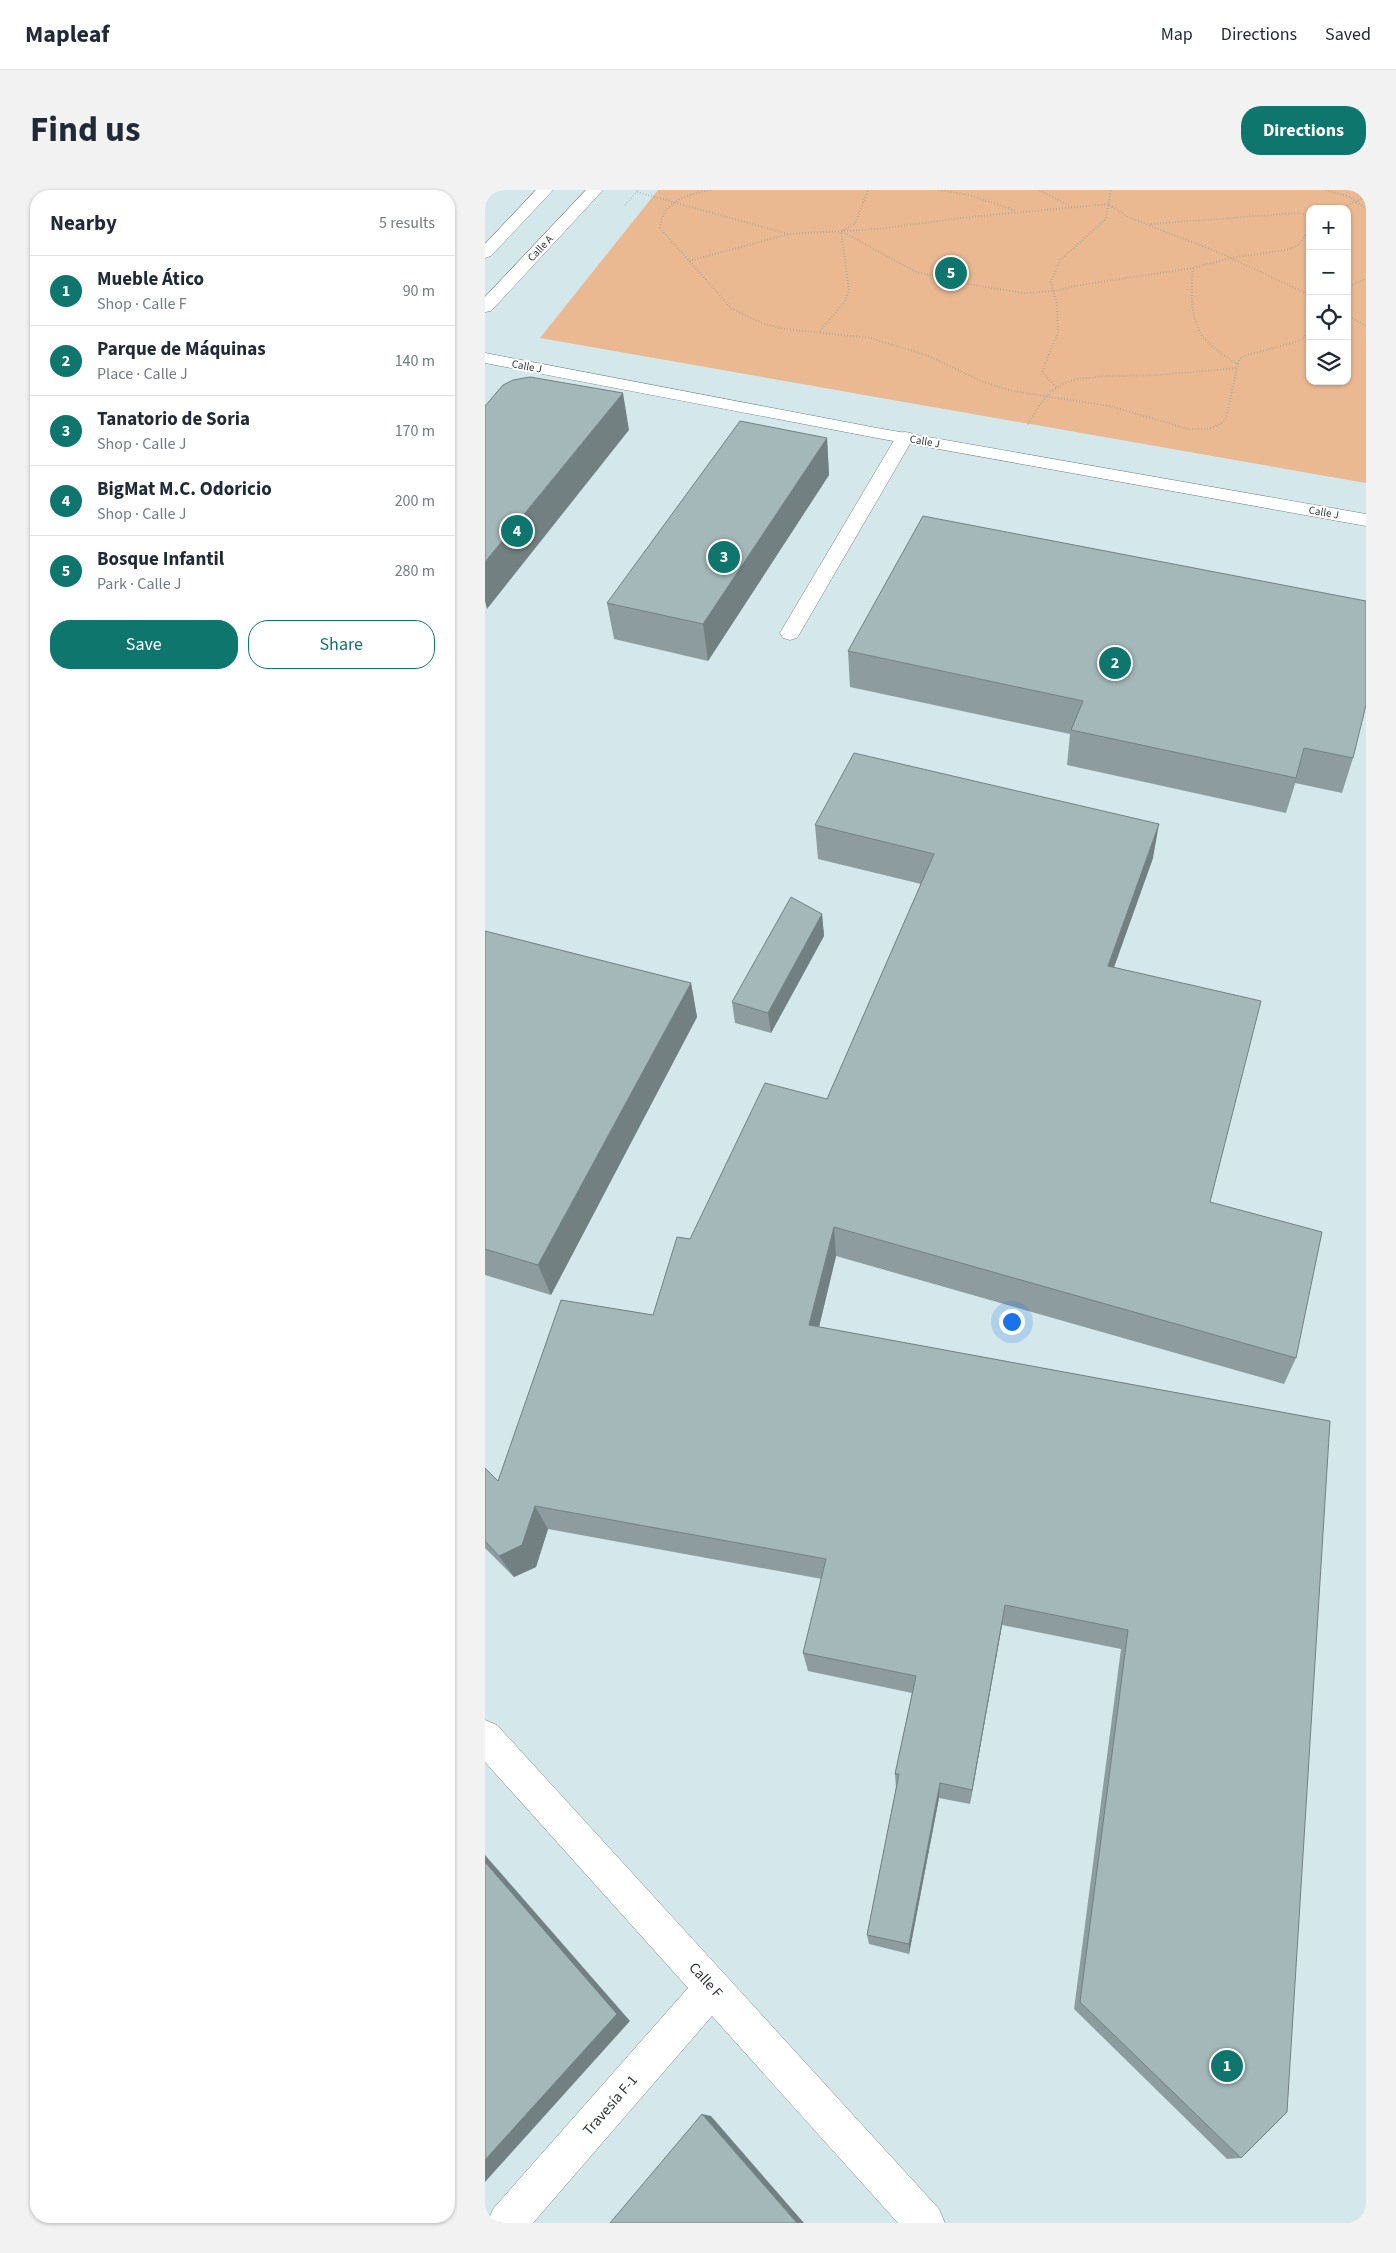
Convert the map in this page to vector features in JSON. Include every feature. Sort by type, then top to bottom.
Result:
[{"type":"street","points":[[485,253],[545,190]]},
{"type":"street","name":"Calle A","points":[[485,307],[595,190]]},
{"type":"street","name":"Calle J","points":[[485,358],[905,438],[1366,520]]},
{"type":"street","points":[[790,633],[905,438]]},
{"type":"street","name":"Calle F","points":[[485,1737],[925,2223]]},
{"type":"street","name":"Travesía F-1","points":[[507,2223],[713,1987]]},
{"type":"path","points":[[711,190],[683,196],[669,206],[659,220],[660,228],[732,309],[764,324],[785,329],[820,331],[870,338],[904,346],[981,381],[1012,391],[1111,406],[1188,429],[1209,429],[1222,423],[1226,418],[1239,360],[1244,356],[1299,341],[1306,333]]},
{"type":"path","points":[[841,231],[855,224],[868,190]]},
{"type":"path","points":[[939,190],[977,197],[1020,212]]},
{"type":"path","points":[[1039,190],[1056,196],[1072,208]]},
{"type":"path","points":[[1056,387],[1042,372],[1058,332],[1057,305],[1051,282],[1060,260],[1106,219],[1111,190]]},
{"type":"path","points":[[1327,190],[1356,201],[1366,209]]},
{"type":"path","points":[[637,192],[789,234]]},
{"type":"path","points":[[1348,205],[1366,197]]},
{"type":"path","points":[[689,261],[789,234],[841,231],[1108,204],[1128,217],[1230,258],[1306,292]]},
{"type":"path","points":[[1148,224],[1297,213],[1306,214]]},
{"type":"path","points":[[841,231],[916,272],[974,285],[1023,293],[1054,292],[1080,285],[1193,268],[1230,258],[1295,248],[1306,233]]},
{"type":"path","points":[[820,331],[844,303],[849,290],[841,231]]},
{"type":"path","points":[[1193,268],[1191,284],[1201,334],[1237,366]]},
{"type":"path","points":[[1351,286],[1366,279]]},
{"type":"path","points":[[1351,317],[1366,326]]},
{"type":"path","points":[[1028,424],[1047,395],[1056,387],[1087,376],[1143,376],[1237,366]]},
{"type":"shaded area","points":[[658,190],[1366,190],[1366,483],[540,338]]},
{"type":"building","points":[[530,377],[623,393],[485,562],[485,406],[503,385],[513,380]]},
{"type":"building","points":[[740,421],[827,438],[703,624],[607,603]]},
{"type":"building","points":[[923,516],[1366,601],[1366,705],[1353,758],[1304,748],[1296,778],[1071,730],[1083,701],[848,651]]},
{"type":"building","points":[[854,753],[1159,824],[1108,966],[1261,1001],[1210,1202],[1322,1232],[1296,1358],[834,1227],[809,1325],[1330,1421],[1287,2112],[1241,2158],[1080,2002],[1128,1630],[1005,1605],[972,1790],[940,1783],[909,1944],[867,1935],[899,1774],[895,1774],[916,1676],[803,1653],[826,1559],[535,1506],[522,1545],[499,1556],[485,1541],[485,1468],[498,1481],[561,1300],[653,1315],[677,1237],[690,1239],[765,1083],[827,1099],[934,854],[815,825]]},
{"type":"building","points":[[791,897],[822,914],[768,1013],[732,1002]]},
{"type":"building","points":[[485,931],[691,983],[538,1265],[485,1249]]},
{"type":"building","points":[[485,1862],[617,2014],[485,2160]]},
{"type":"building","points":[[702,2114],[797,2223],[610,2223]]},
{"type":"place","name":"Bosque Infantil","points":[[951,273]]},
{"type":"place","name":"BigMat M.C. Odoricio","points":[[517,531]]},
{"type":"place","name":"Tanatorio de Soria","points":[[724,557]]},
{"type":"place","name":"Parque de Máquinas","points":[[1115,663]]},
{"type":"place","name":"Mueble Ático","points":[[1227,2066]]}]
